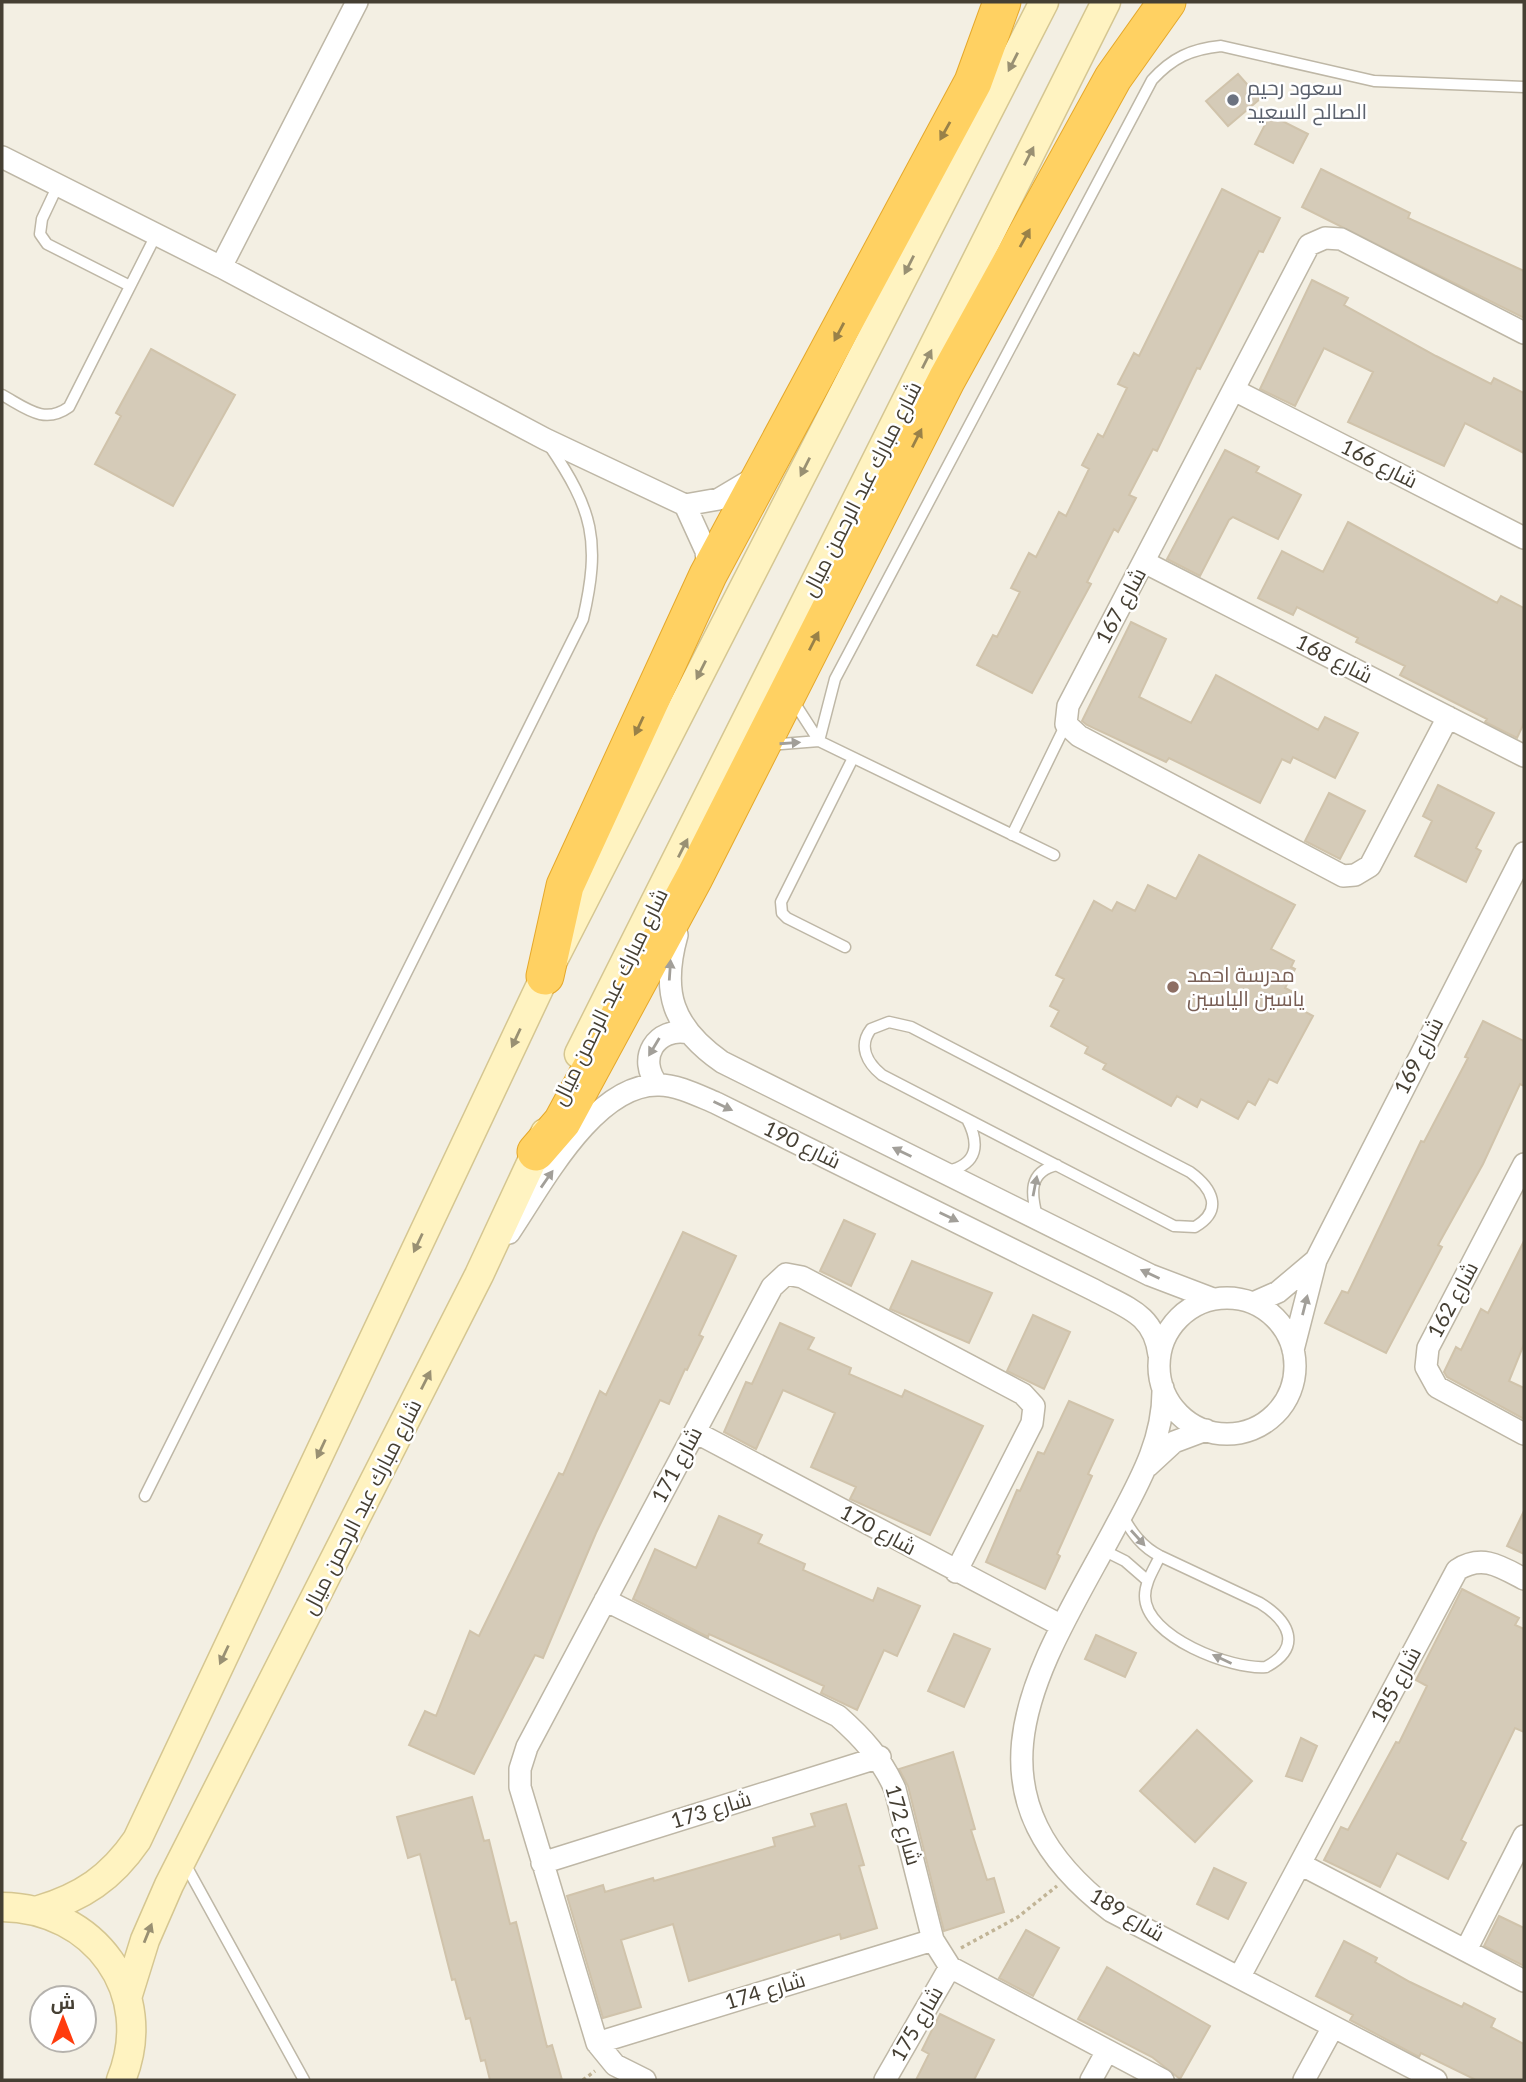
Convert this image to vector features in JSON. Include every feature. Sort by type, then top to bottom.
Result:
[{"type":"highway","points":[[545,976],[565,886],[708,575],[973,82],[1002,2]]},
{"type":"highway","points":[[984,51],[1010,2]]},
{"type":"highway","points":[[1113,78],[1142,2]]},
{"type":"highway","points":[[536,1152],[562,1122],[694,878],[947,379],[1113,78],[1167,2]]},
{"type":"main road","points":[[39,1910],[85,1892],[106,1878],[136,1840],[545,976],[1044,2]]},
{"type":"main road","name":"شارع مبارك عبد الرحمن ميال","points":[[127,1998],[148,1931],[182,1860],[479,1275],[577,1059],[1106,2]]},
{"type":"main road","points":[[2,1907],[39,1910],[63,1920],[85,1934],[104,1952],[118,1974],[131,2017],[125,2068],[146,2080]]},
{"type":"street","points":[[221,267],[357,2]]},
{"type":"street","points":[[2,157],[221,267],[544,439],[685,505],[719,499],[746,486],[767,469]]},
{"type":"street","name":"شارع 167","points":[[1066,724],[1068,706],[1310,245],[1325,238],[1341,239],[1524,333]]},
{"type":"street","name":"شارع 166","points":[[1234,390],[1524,538]]},
{"type":"street","points":[[685,505],[706,551],[708,575]]},
{"type":"street","name":"شارع 168","points":[[1144,562],[1524,756]]},
{"type":"street","points":[[1066,724],[1079,736],[1343,876],[1355,875],[1370,866],[1448,717]]},
{"type":"street","name":"شارع 169","points":[[1293,1350],[1316,1260],[1524,853]]},
{"type":"street","name":"شارع 190","points":[[694,878],[668,974],[673,1006],[689,1033],[709,1053],[734,1069],[1150,1275],[1213,1299]]},
{"type":"street","points":[[1505,887],[1524,897]]},
{"type":"street","points":[[479,1275],[587,1122],[612,1101],[642,1088],[658,1085],[648,1069],[649,1050],[662,1036],[670,1032],[689,1033]]},
{"type":"street","name":"شارع 190","points":[[658,1085],[716,1102],[1094,1290],[1134,1312],[1148,1324],[1157,1334],[1159,1356]]},
{"type":"street","name":"شارع 162","points":[[1524,1164],[1427,1348],[1426,1367],[1437,1387],[1524,1434]]},
{"type":"street","name":"شارع 169","points":[[1253,1303],[1278,1292],[1316,1260]]},
{"type":"street","name":"شارع 171","points":[[645,2080],[615,2065],[597,2043],[520,1787],[520,1769],[527,1747],[772,1287],[786,1274],[802,1277],[1023,1394],[1034,1406],[1032,1423],[956,1572]]},
{"type":"street","points":[[1234,1298],[1253,1303],[1271,1314],[1285,1330],[1293,1350],[1295,1370],[1291,1390],[1280,1408],[1265,1422],[1237,1432],[1206,1430],[1180,1414],[1163,1388],[1159,1356],[1166,1336],[1178,1319],[1194,1306],[1213,1299],[1234,1298]]},
{"type":"street","name":"شارع 189","points":[[1163,1388],[1163,1412],[1147,1468],[1062,1626],[1030,1695],[1020,1741],[1021,1767],[1034,1815],[1069,1876],[1111,1911],[1436,2080]]},
{"type":"street","name":"شارع 189","points":[[1147,1468],[1174,1442],[1206,1430]]},
{"type":"street","name":"شارع 170","points":[[695,1432],[1062,1626]]},
{"type":"street","name":"شارع 185","points":[[1240,1976],[1457,1570],[1478,1560],[1495,1563],[1524,1579]]},
{"type":"street","name":"شارع 172","points":[[605,1600],[838,1716],[880,1757],[895,1789],[942,1955]]},
{"type":"street","name":"شارع 173","points":[[542,1863],[880,1757]]},
{"type":"street","points":[[1466,1950],[1524,1836]]},
{"type":"street","points":[[1300,1864],[1524,1981]]},
{"type":"street","points":[[942,1955],[1107,2051],[1163,2080]]},
{"type":"street","name":"شارع 174","points":[[597,2043],[942,1955]]},
{"type":"street","name":"شارع 175","points":[[885,2080],[942,1955]]},
{"type":"street","points":[[1304,2080],[1333,2027]]},
{"type":"street","points":[[1091,2080],[1107,2051]]},
{"type":"lane","points":[[819,741],[835,679],[1152,80],[1166,65],[1182,54],[1220,46],[1365,80],[1524,87]]},
{"type":"lane","points":[[58,185],[42,219],[40,233],[47,244],[130,286]]},
{"type":"lane","points":[[2,395],[42,415],[57,416],[69,407],[156,235]]},
{"type":"lane","points":[[145,1496],[583,619],[593,557],[585,504],[544,439]]},
{"type":"lane","points":[[788,693],[819,741]]},
{"type":"lane","points":[[1012,835],[1066,724]]},
{"type":"lane","points":[[761,745],[819,741],[1055,855]]},
{"type":"lane","points":[[845,947],[788,918],[782,913],[781,902],[853,758]]},
{"type":"lane","points":[[889,1022],[911,1027],[1190,1172],[1210,1190],[1214,1202],[1211,1213],[1195,1227],[1174,1226],[1057,1165],[873,1068],[864,1047],[871,1029],[889,1022]]},
{"type":"lane","points":[[944,1172],[967,1165],[974,1155],[974,1132],[967,1119]]},
{"type":"lane","points":[[1037,1219],[1032,1187],[1036,1175],[1044,1168],[1057,1165]]},
{"type":"lane","points":[[1122,1515],[1140,1543],[1160,1556],[1275,1612],[1283,1622],[1289,1644],[1275,1662],[1266,1667],[1234,1665],[1169,1635],[1157,1624],[1148,1611],[1144,1598],[1148,1581],[1160,1556]]},
{"type":"lane","points":[[1103,1550],[1125,1561],[1148,1581]]},
{"type":"lane","points":[[182,1860],[304,2080]]},
{"type":"path","points":[[942,1955],[1018,1917],[1069,1876]]},
{"type":"building","name":"سعود رحيم الصالح السعيد","points":[[1238,74],[1260,99],[1228,126],[1206,101]]},
{"type":"building","points":[[1270,115],[1308,134],[1293,163],[1255,144]]},
{"type":"building","points":[[1321,169],[1410,213],[1408,218],[1524,271],[1524,318],[1302,207]]},
{"type":"building","points":[[1222,189],[1280,218],[1263,252],[1259,251],[1200,369],[1197,368],[1157,451],[1153,449],[1129,495],[1136,498],[1118,532],[1114,529],[1087,582],[1091,584],[1032,693],[977,665],[993,635],[997,637],[1020,592],[1011,588],[1029,553],[1036,557],[1059,512],[1066,516],[1089,469],[1082,465],[1098,434],[1103,437],[1127,388],[1118,384],[1134,353],[1139,356]]},
{"type":"building","points":[[1312,280],[1348,298],[1344,305],[1436,356],[1491,384],[1494,378],[1524,393],[1524,453],[1465,423],[1444,466],[1348,422],[1373,372],[1324,348],[1295,406],[1260,389]]},
{"type":"building","points":[[151,349],[235,395],[173,506],[95,464],[121,416],[116,413]]},
{"type":"building","points":[[1225,450],[1259,467],[1256,472],[1301,495],[1278,539],[1233,517],[1229,520],[1200,576],[1167,559]]},
{"type":"building","points":[[1348,522],[1497,603],[1501,596],[1524,608],[1524,723],[1517,738],[1485,722],[1487,719],[1400,675],[1405,666],[1356,642],[1358,638],[1297,607],[1293,615],[1258,598],[1282,551],[1323,572]]},
{"type":"building","points":[[1131,622],[1166,639],[1139,697],[1191,723],[1216,675],[1318,730],[1325,717],[1358,733],[1335,778],[1293,757],[1290,763],[1282,759],[1260,803],[1169,758],[1166,762],[1087,725],[1082,721]]},
{"type":"building","points":[[1438,785],[1494,813],[1476,848],[1481,851],[1466,882],[1415,856],[1432,821],[1423,816]]},
{"type":"building","points":[[1329,793],[1365,811],[1340,859],[1305,841]]},
{"type":"building","name":"مدرسة احمد ياسين الياسين","points":[[1199,855],[1295,905],[1271,949],[1294,961],[1291,967],[1295,969],[1285,988],[1301,996],[1296,1007],[1313,1016],[1277,1083],[1269,1079],[1255,1105],[1248,1101],[1238,1119],[1201,1099],[1197,1107],[1177,1096],[1171,1106],[1103,1069],[1106,1064],[1085,1053],[1088,1047],[1051,1026],[1059,1011],[1050,1006],[1064,979],[1056,975],[1094,901],[1112,911],[1117,902],[1135,911],[1148,885],[1176,899]]},
{"type":"building","points":[[1483,1021],[1524,1041],[1524,1086],[1520,1084],[1483,1164],[1438,1245],[1442,1247],[1386,1353],[1325,1323],[1342,1291],[1348,1293],[1421,1141],[1424,1142],[1468,1058],[1465,1057]]},
{"type":"building","points":[[844,1220],[875,1234],[851,1286],[820,1271]]},
{"type":"building","points":[[683,1232],[736,1256],[699,1335],[703,1337],[687,1370],[685,1369],[669,1404],[660,1400],[596,1533],[543,1658],[535,1655],[474,1774],[409,1745],[425,1711],[436,1716],[470,1631],[479,1636],[559,1473],[563,1475],[600,1391],[606,1395]]},
{"type":"building","points":[[1524,1241],[1524,1344],[1509,1381],[1524,1388],[1524,1419],[1447,1377],[1444,1372],[1456,1347],[1461,1350],[1481,1309],[1488,1313]]},
{"type":"building","points":[[912,1261],[992,1293],[969,1343],[890,1309]]},
{"type":"building","points":[[1033,1315],[1070,1332],[1044,1389],[1007,1371]]},
{"type":"building","points":[[780,1323],[814,1338],[808,1349],[851,1368],[849,1374],[902,1397],[905,1390],[983,1426],[930,1535],[850,1499],[856,1487],[811,1467],[835,1413],[783,1390],[756,1449],[724,1432],[746,1382],[752,1384]]},
{"type":"building","points":[[1069,1401],[1113,1420],[1088,1474],[1092,1476],[1057,1554],[1060,1556],[1045,1589],[986,1562],[1017,1490],[1020,1491],[1038,1452],[1044,1454]]},
{"type":"building","points":[[1524,1511],[1524,1554],[1507,1546]]},
{"type":"building","points":[[719,1516],[762,1535],[758,1543],[805,1564],[803,1570],[873,1601],[878,1588],[920,1606],[897,1656],[884,1650],[857,1710],[821,1693],[824,1686],[709,1634],[708,1637],[633,1599],[655,1549],[696,1568]]},
{"type":"building","points":[[1462,1589],[1519,1618],[1515,1625],[1524,1629],[1524,1732],[1515,1728],[1461,1840],[1466,1843],[1448,1879],[1397,1853],[1380,1887],[1324,1860],[1341,1827],[1348,1830],[1396,1742],[1399,1743],[1427,1686],[1416,1680]]},
{"type":"building","points":[[954,1634],[990,1649],[964,1707],[928,1691]]},
{"type":"building","points":[[1096,1635],[1136,1653],[1125,1677],[1085,1659]]},
{"type":"building","points":[[1197,1730],[1252,1781],[1195,1842],[1140,1791]]},
{"type":"building","points":[[1301,1738],[1317,1746],[1302,1781],[1286,1776]]},
{"type":"building","points":[[953,1752],[975,1829],[971,1830],[987,1880],[994,1878],[1004,1912],[944,1931],[908,1786],[899,1769]]},
{"type":"building","points":[[472,1797],[484,1841],[489,1840],[510,1924],[516,1922],[547,2047],[552,2045],[562,2080],[490,2080],[485,2060],[481,2061],[470,2018],[466,2019],[455,1979],[452,1980],[420,1854],[408,1858],[397,1817]]},
{"type":"building","points":[[846,1804],[864,1865],[859,1866],[877,1928],[841,1939],[840,1934],[689,1981],[673,1924],[621,1940],[641,2007],[603,2018],[567,1896],[603,1885],[605,1892],[653,1878],[654,1881],[775,1846],[773,1838],[815,1826],[811,1814]]},
{"type":"building","points":[[1214,1868],[1246,1883],[1228,1919],[1197,1904]]},
{"type":"building","points":[[1499,1916],[1524,1928],[1524,1966],[1484,1946]]},
{"type":"building","points":[[1026,1930],[1059,1948],[1033,1996],[999,1978]]},
{"type":"building","points":[[1344,1941],[1377,1958],[1375,1962],[1410,1982],[1462,2007],[1464,2003],[1495,2019],[1491,2027],[1524,2044],[1524,2080],[1476,2080],[1421,2053],[1419,2057],[1350,2020],[1353,2015],[1316,1996]]},
{"type":"building","points":[[1107,1967],[1210,2026],[1180,2079],[1152,2057],[1078,2019]]},
{"type":"building","points":[[940,2014],[994,2040],[974,2080],[916,2080],[929,2054],[922,2050]]},
{"type":"place","name":"سعود رحيم الصالح السعيد","points":[[1233,100]]},
{"type":"place","name":"مدرسة احمد ياسين الياسين","points":[[1173,987]]}]
